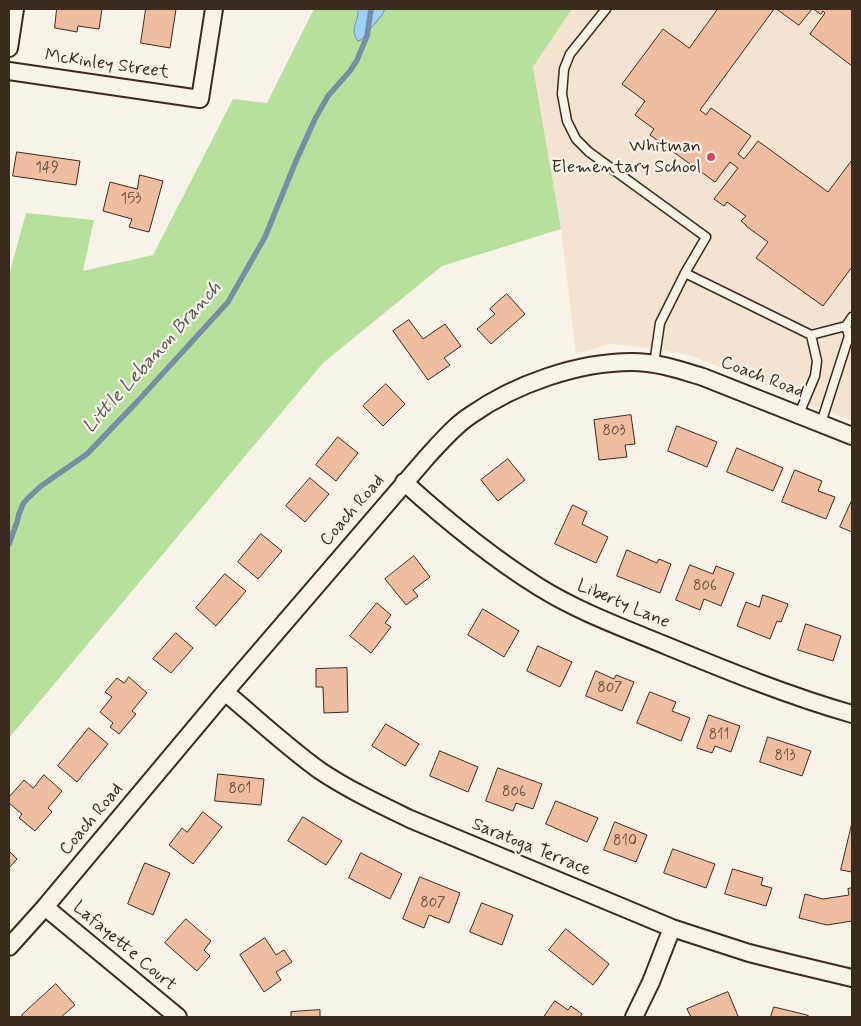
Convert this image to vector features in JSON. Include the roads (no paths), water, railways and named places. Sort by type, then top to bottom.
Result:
[{"type":"street","points":[[9,48],[14,9]]},
{"type":"street","name":"McKinley Street","points":[[9,71],[200,99],[214,9]]},
{"type":"street","name":"Coach Road","points":[[9,947],[45,907],[404,482],[443,440],[469,416],[531,382],[578,369],[632,362],[679,369],[703,377],[852,436]]},
{"type":"street","name":"Liberty Lane","points":[[404,482],[434,509],[511,569],[565,602],[761,684],[852,714]]},
{"type":"street","name":"Saratoga Terrace","points":[[225,692],[320,770],[387,808],[437,831],[672,928],[757,955],[852,978]]},
{"type":"street","name":"Lafayette Court","points":[[45,907],[178,1017]]},
{"type":"street","points":[[634,1017],[651,982],[672,928]]},
{"type":"lane","points":[[606,9],[570,54],[564,69],[562,94],[567,121],[576,139],[589,152],[706,236],[660,323],[654,364]]},
{"type":"lane","points":[[685,273],[810,335],[846,326],[852,318]]},
{"type":"lane","points":[[821,423],[849,336],[846,326]]},
{"type":"lane","points":[[799,414],[815,376],[817,361],[810,335]]},
{"type":"water","points":[[358,9],[385,9],[361,40],[358,41],[355,37],[354,29]]},
{"type":"waterway","name":"Little Lebanon Branch","points":[[9,544],[23,504],[28,498],[41,486],[87,454],[228,302],[265,237],[315,119],[328,96],[357,60],[367,36],[371,9]]},
{"type":"place","name":"Whitman Elementary School","points":[[711,157]]}]
